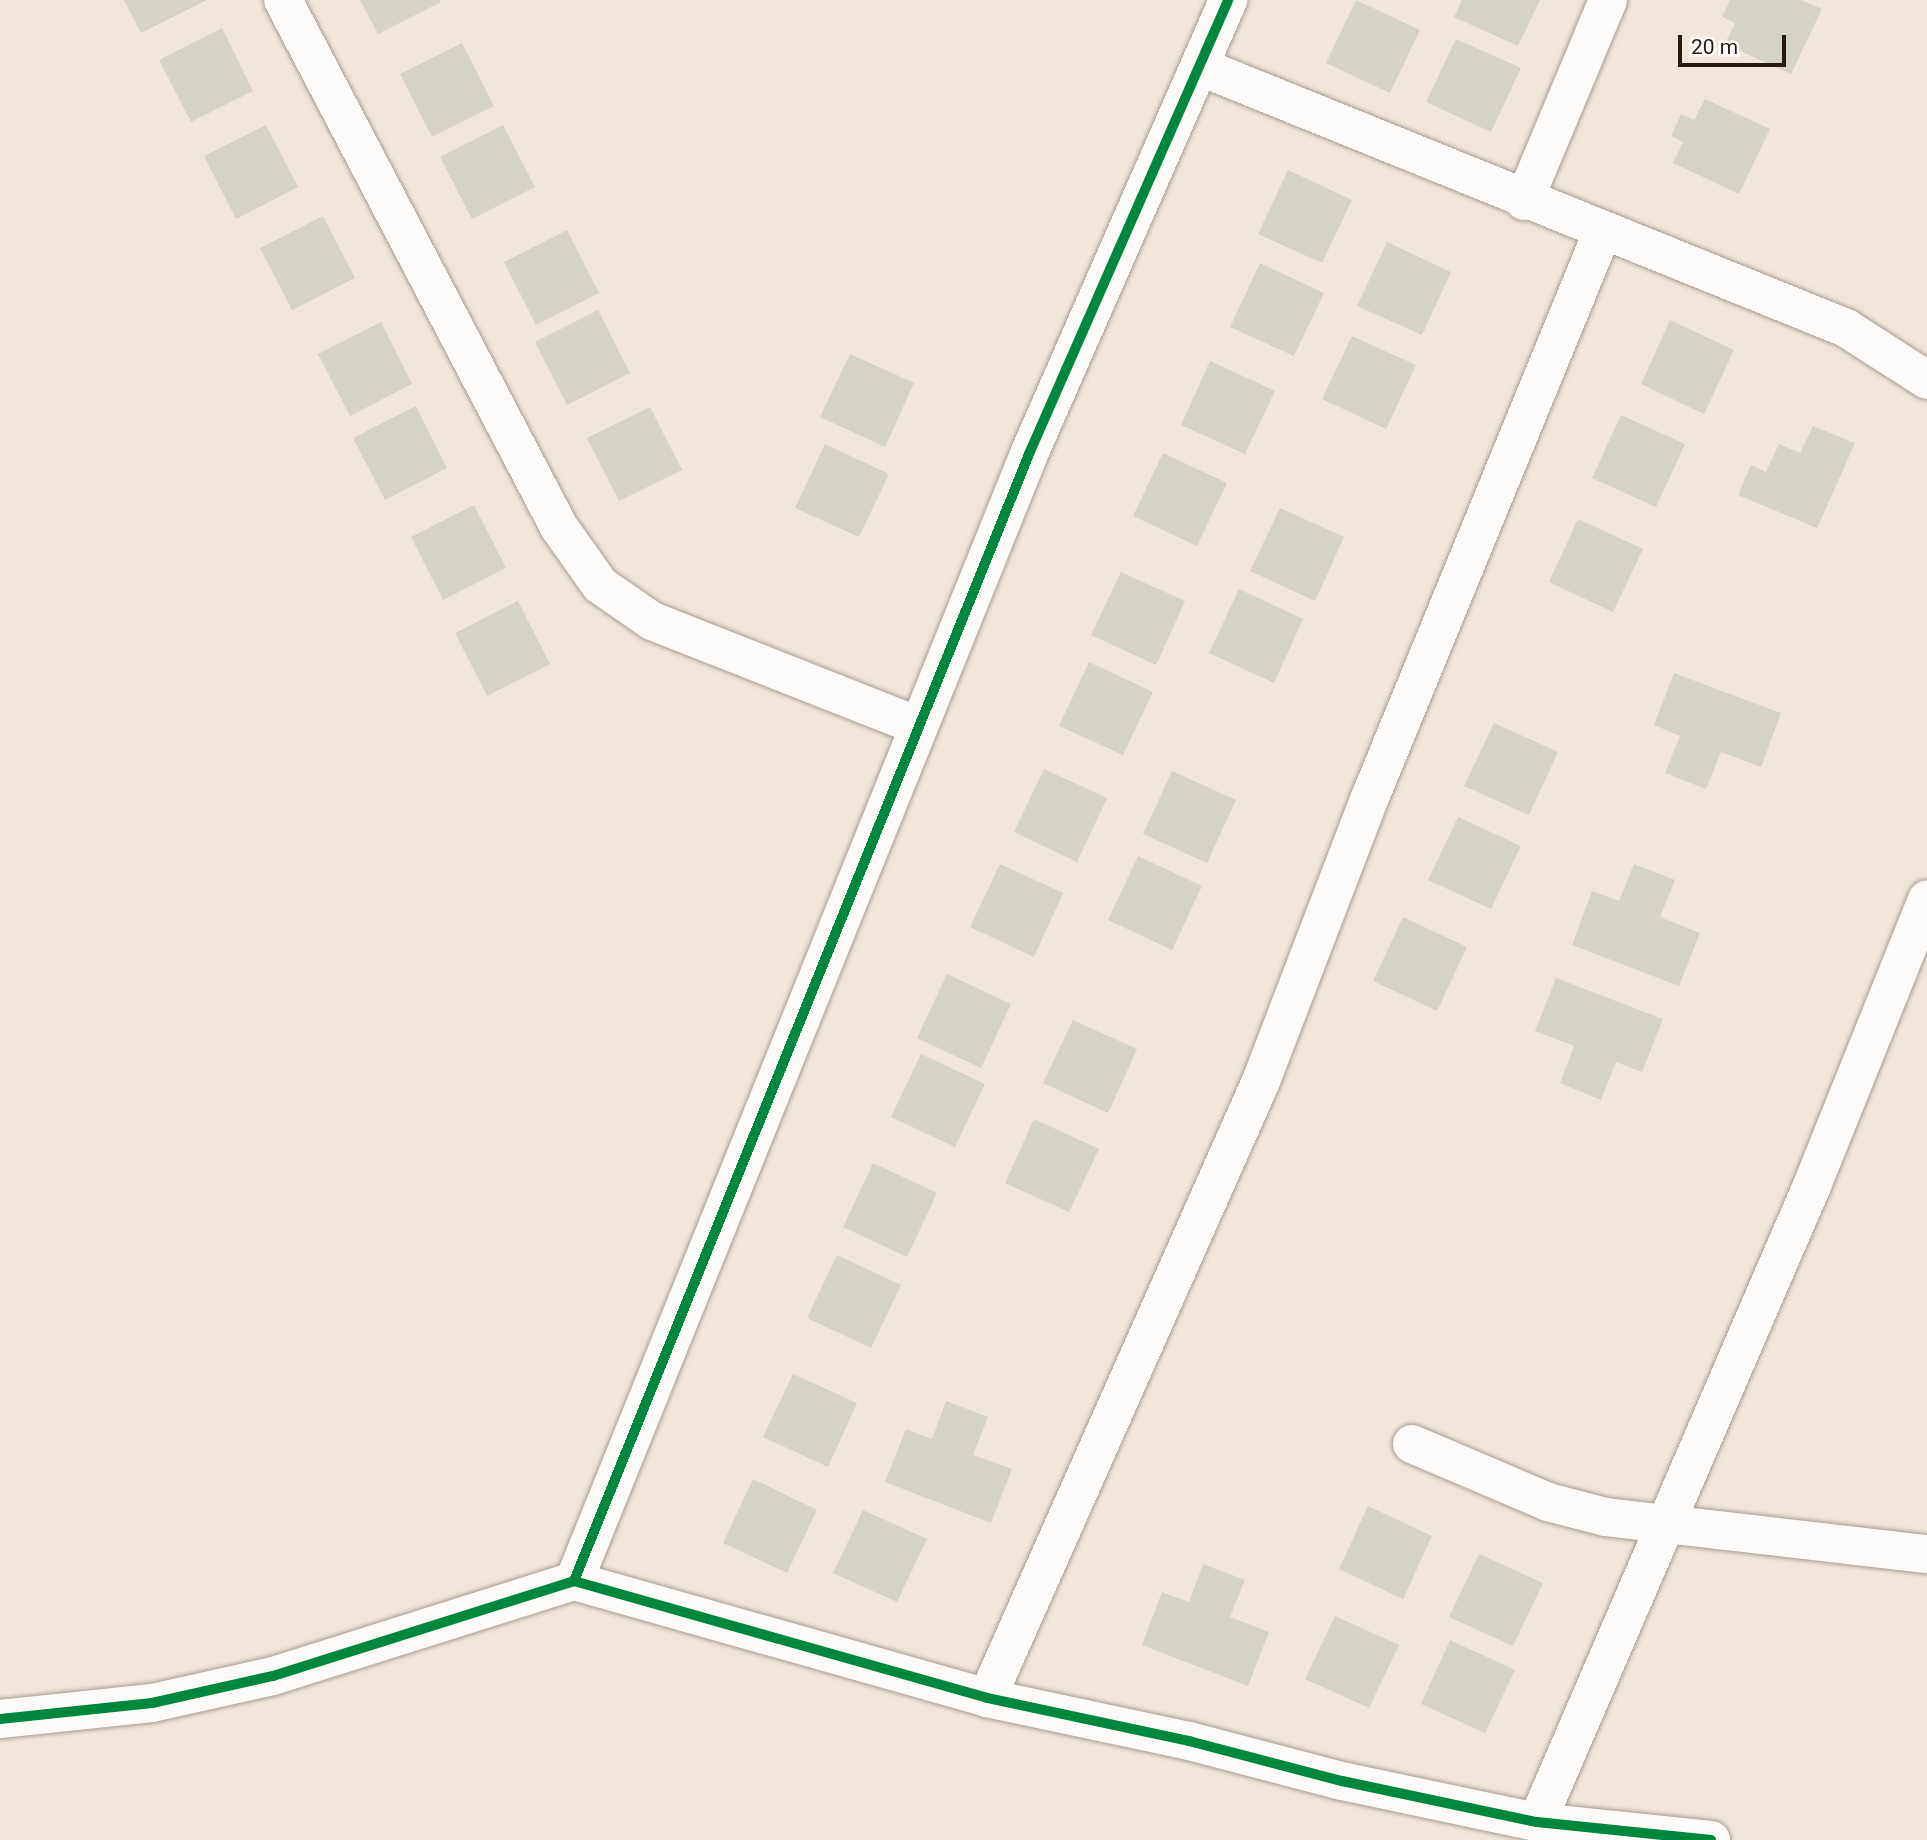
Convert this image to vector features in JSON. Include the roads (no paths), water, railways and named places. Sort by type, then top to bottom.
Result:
[{"type":"street","points":[[283,0],[559,527],[600,585],[652,621],[918,726]]},
{"type":"street","points":[[574,1581],[1029,454],[1201,67],[1228,0]]},
{"type":"street","points":[[1524,201],[1608,0]]},
{"type":"street","points":[[1201,67],[1602,233],[1846,328],[1927,380]]},
{"type":"street","points":[[988,1698],[1261,1081],[1371,795],[1602,233]]},
{"type":"street","points":[[1537,1822],[1811,1188],[1927,899]]},
{"type":"street","points":[[1412,1444],[1548,1502],[1605,1517],[1668,1521],[1927,1554]]},
{"type":"street","points":[[0,1718],[152,1703],[273,1676],[574,1581],[988,1698],[1537,1822],[1712,1840]]}]
